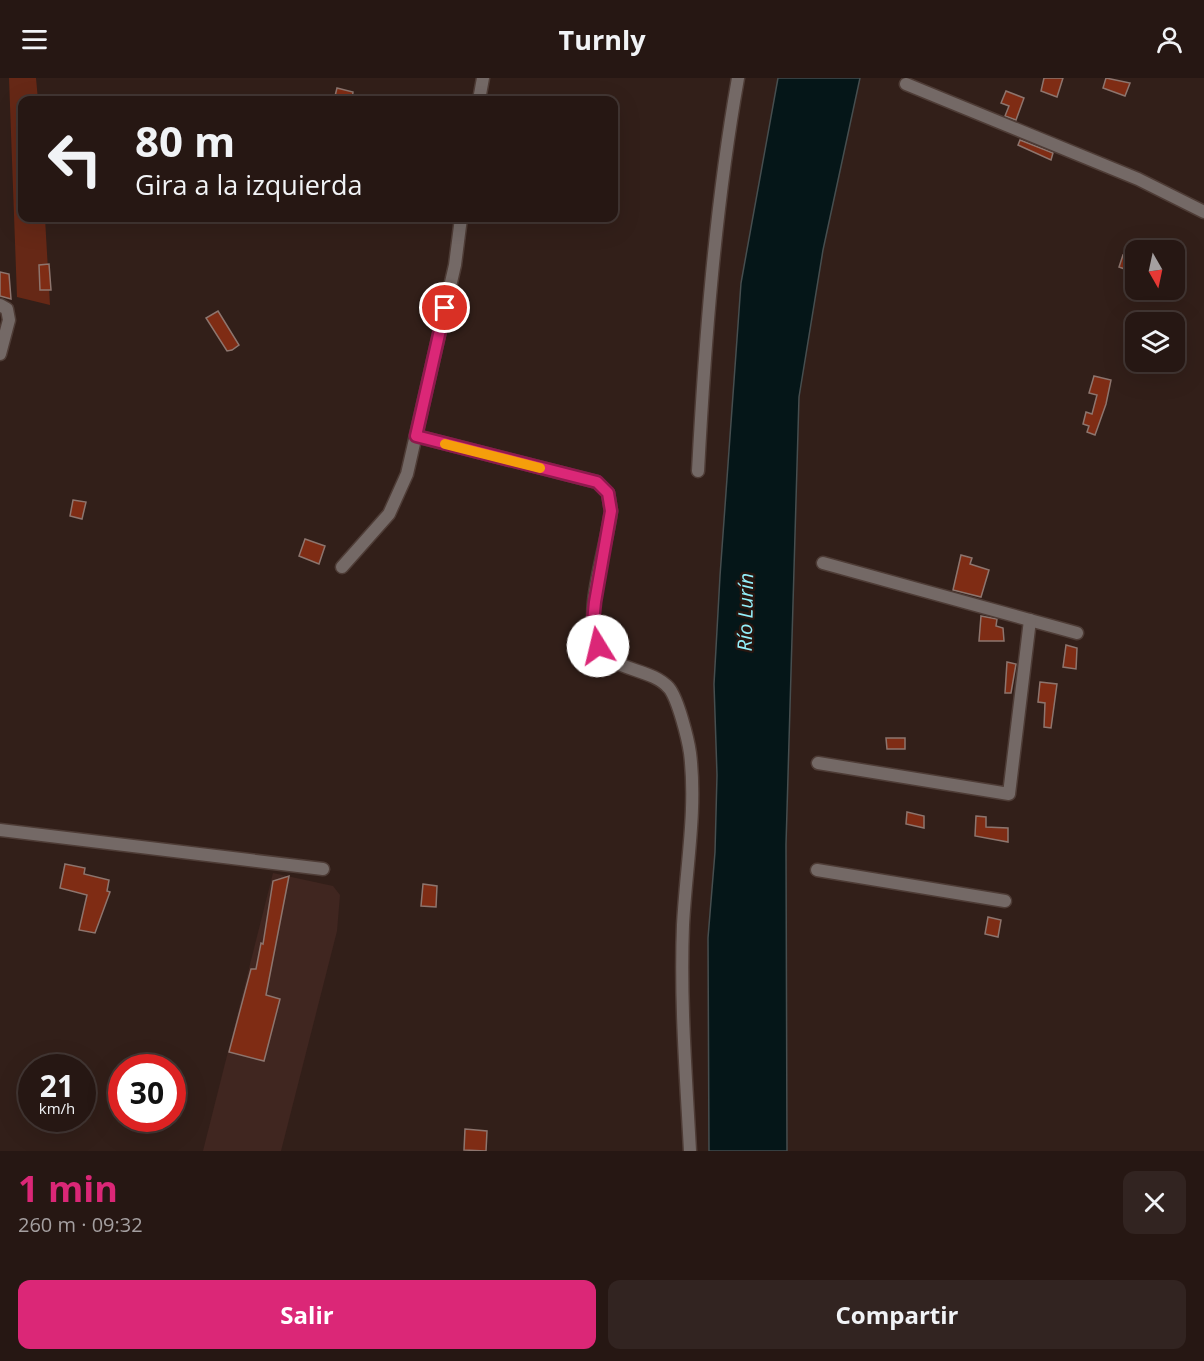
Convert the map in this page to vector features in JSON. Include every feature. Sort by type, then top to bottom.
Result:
[{"type":"street","points":[[480,96],[483,78]]},
{"type":"street","points":[[698,471],[706,320],[722,177],[738,78]]},
{"type":"street","points":[[906,84],[1028,132],[1138,179],[1204,212]]},
{"type":"street","points":[[342,567],[397,502],[407,474],[454,265],[459,222]]},
{"type":"street","points":[[0,305],[7,309],[9,320],[0,354]]},
{"type":"street","points":[[416,436],[597,482],[608,493],[611,511],[593,622],[598,646],[612,661],[650,674],[670,689],[690,751],[693,798],[683,937],[685,1066],[690,1151]]},
{"type":"street","points":[[823,563],[1077,633]]},
{"type":"street","points":[[818,763],[1009,794],[1030,620]]},
{"type":"street","points":[[0,830],[323,869]]},
{"type":"street","points":[[818,870],[1005,901]]},
{"type":"shaded area","points":[[9,78],[36,78],[38,96],[18,96],[18,222],[45,222],[50,305],[17,297]]},
{"type":"shaded area","points":[[273,873],[333,886],[340,895],[337,931],[281,1151],[203,1151]]},
{"type":"water","name":"Río Lurín","points":[[778,78],[860,78],[823,250],[799,397],[786,845],[787,1151],[709,1151],[708,938],[715,852],[717,775],[714,684],[720,576],[741,283]]},
{"type":"building","points":[[1044,78],[1063,78],[1057,97],[1041,91]]},
{"type":"building","points":[[1106,78],[1130,83],[1125,96],[1103,88]]},
{"type":"building","points":[[337,88],[353,92],[352,96],[335,96]]},
{"type":"building","points":[[1006,91],[1024,98],[1016,120],[1005,116],[1009,106],[1001,103]]},
{"type":"building","points":[[1020,140],[1053,153],[1051,160],[1018,145]]},
{"type":"building","points":[[1123,255],[1125,256],[1125,269],[1119,267]]},
{"type":"building","points":[[49,264],[51,290],[40,290],[39,265]]},
{"type":"building","points":[[0,272],[9,274],[11,299],[0,296]]},
{"type":"building","points":[[218,311],[239,345],[232,350],[227,351],[206,318]]},
{"type":"building","points":[[1094,376],[1111,380],[1106,404],[1095,435],[1087,432],[1089,426],[1083,424],[1086,412],[1092,414],[1097,395],[1089,393]]},
{"type":"building","points":[[73,500],[86,502],[82,519],[70,516]]},
{"type":"building","points":[[305,539],[325,546],[319,564],[299,556]]},
{"type":"building","points":[[961,555],[972,558],[970,564],[989,570],[981,597],[953,590]]},
{"type":"building","points":[[981,616],[997,619],[996,626],[1003,628],[1004,641],[979,641]]},
{"type":"building","points":[[1066,645],[1077,648],[1076,669],[1063,667]]},
{"type":"building","points":[[1007,662],[1016,664],[1011,693],[1005,693]]},
{"type":"building","points":[[1040,682],[1057,684],[1051,728],[1044,727],[1045,703],[1038,702]]},
{"type":"building","points":[[886,738],[905,738],[905,749],[887,749]]},
{"type":"building","points":[[907,812],[924,816],[924,828],[906,824]]},
{"type":"building","points":[[976,816],[986,817],[986,827],[1008,828],[1008,842],[975,836]]},
{"type":"building","points":[[65,864],[85,868],[84,874],[109,880],[107,891],[110,892],[95,933],[79,930],[87,895],[60,888]]},
{"type":"building","points":[[289,876],[266,995],[280,999],[264,1061],[229,1052],[251,969],[256,969],[261,943],[263,944],[273,881]]},
{"type":"building","points":[[423,884],[437,886],[436,907],[421,906]]},
{"type":"building","points":[[988,917],[1001,920],[998,937],[985,934]]},
{"type":"building","points":[[465,1129],[487,1131],[486,1151],[464,1150]]},
{"type":"slow traffic","points":[[445,444],[540,468]]},
{"type":"route","points":[[445,308],[416,436],[597,482],[608,493],[611,511],[608,540],[593,622],[598,646]]}]
